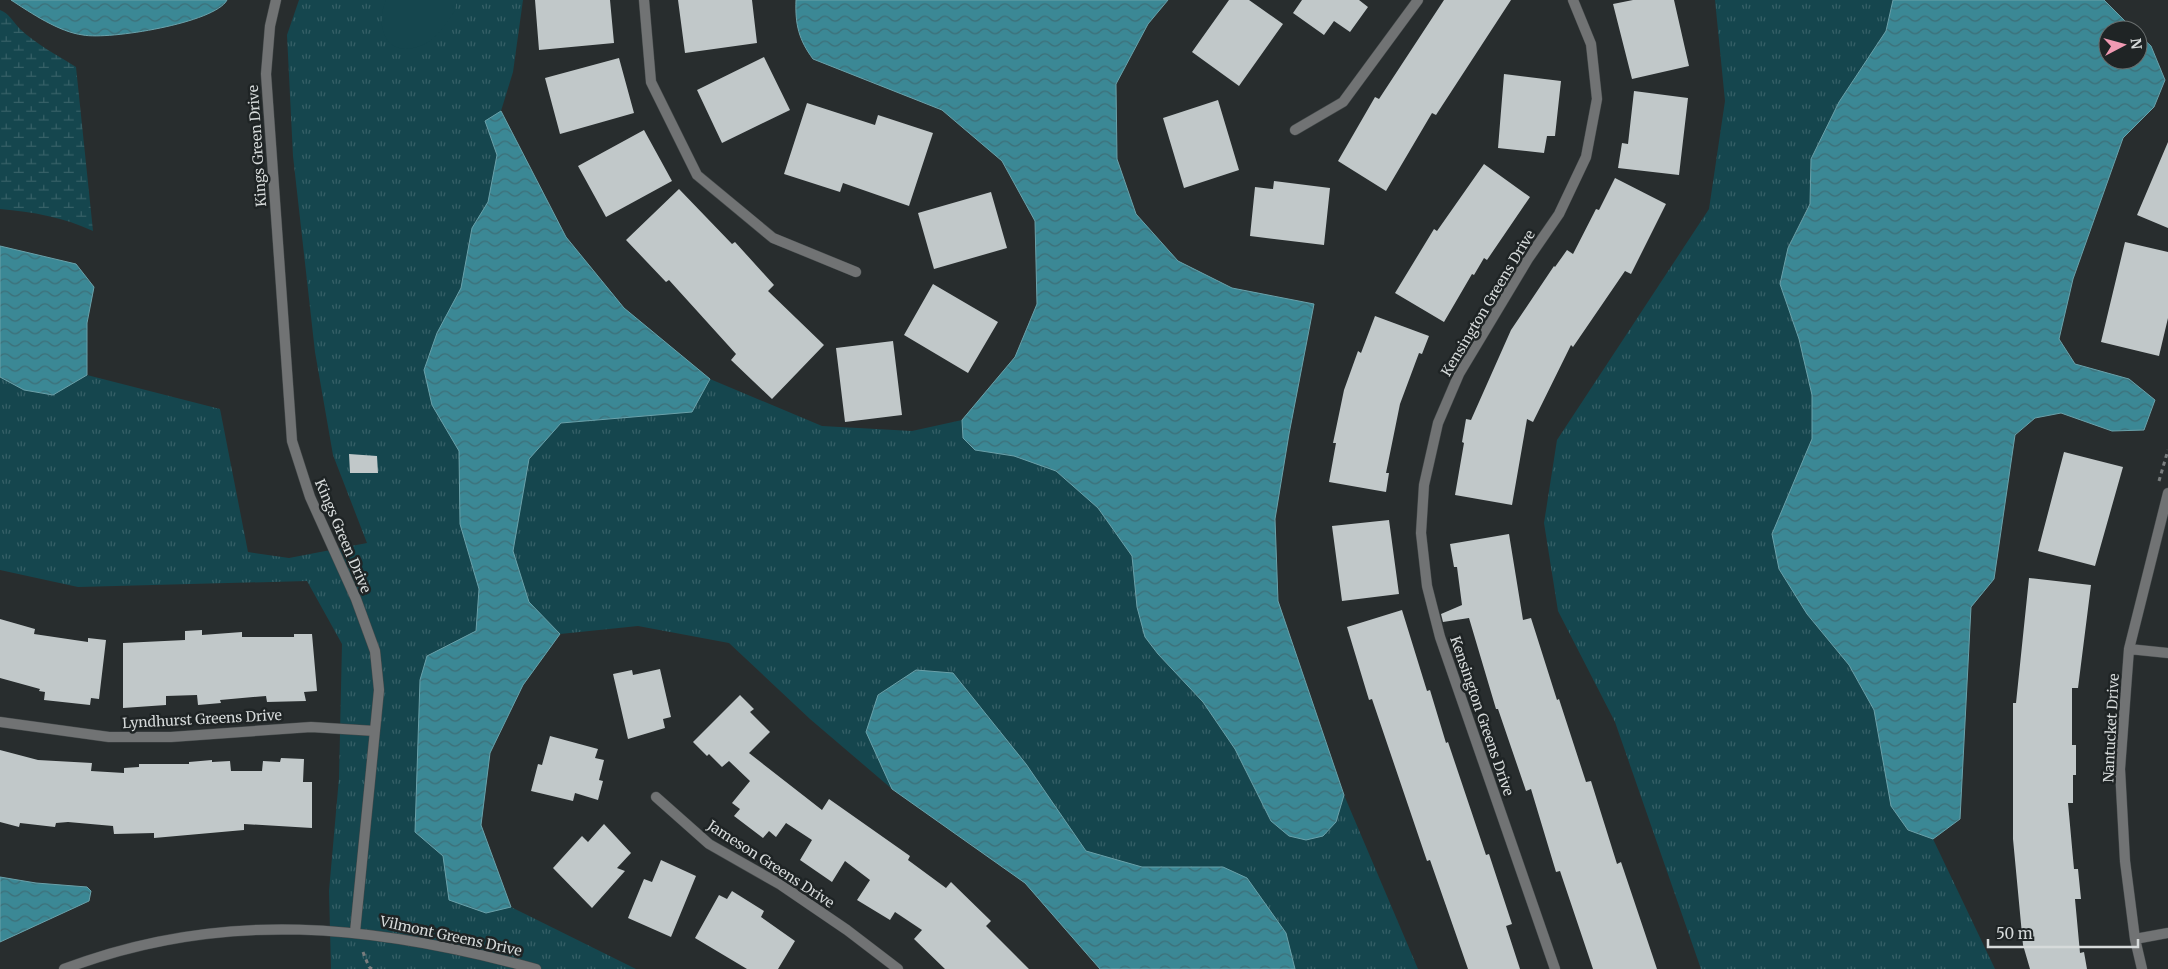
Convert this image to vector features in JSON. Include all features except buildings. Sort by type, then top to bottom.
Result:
[{"type":"street","name":"Kings Green Drive","points":[[276,0],[270,26],[266,74],[292,440],[310,497],[356,599],[375,651],[379,690],[355,932]]},
{"type":"street","points":[[644,0],[651,82],[697,175],[773,238],[856,272]]},
{"type":"street","points":[[1295,130],[1343,102],[1418,0]]},
{"type":"street","name":"Kensington Greens Drive","points":[[1555,969],[1440,637],[1427,586],[1422,534],[1424,485],[1438,423],[1459,374],[1528,259],[1559,214],[1586,157],[1597,99],[1591,44],[1573,0]]},
{"type":"street","name":"Nantucket Drive","points":[[2142,969],[2135,939],[2124,861],[2120,769],[2129,649],[2168,492]]},
{"type":"street","points":[[2129,649],[2168,652]]},
{"type":"street","name":"Lyndhurst Greens Drive","points":[[0,722],[109,737],[171,737],[311,727],[375,731]]},
{"type":"street","name":"Jameson Greens Drive","points":[[656,797],[708,844],[781,885],[847,930],[898,969]]},
{"type":"street","name":"Vilmont Greens Drive","points":[[64,969],[131,948],[225,930],[290,928],[355,932],[427,943],[536,969]]},
{"type":"street","points":[[2135,939],[2168,933]]},
{"type":"path","points":[[363,952],[368,967],[372,969]]},
{"type":"green space","points":[[299,0],[523,0],[513,72],[501,111],[566,237],[624,308],[710,379],[822,426],[912,431],[962,420],[963,438],[975,450],[1014,456],[1056,471],[1098,508],[1132,556],[1137,607],[1158,654],[1203,702],[1235,749],[1271,821],[1289,836],[1306,840],[1336,822],[1344,795],[1418,969],[1100,969],[1025,883],[892,789],[810,719],[729,643],[638,626],[560,634],[523,685],[490,753],[481,825],[511,907],[636,969],[331,969],[329,891],[339,778],[342,644],[307,581],[78,587],[0,570],[0,377],[24,390],[53,395],[87,375],[220,409],[248,552],[289,558],[367,543],[333,455],[315,352],[293,156],[287,35]]},
{"type":"green space","points":[[386,0],[456,0],[456,3],[453,14],[436,36],[420,46],[409,49],[399,48],[386,38],[382,20]]},
{"type":"green space","points":[[1715,0],[1893,0],[1886,31],[1839,102],[1811,159],[1810,203],[1788,248],[1780,284],[1799,339],[1812,395],[1812,439],[1772,534],[1807,614],[1849,665],[1874,710],[1891,806],[1908,830],[1933,839],[1995,969],[1701,969],[1615,722],[1558,611],[1544,523],[1557,440],[1709,209],[1725,101]]},
{"type":"green space","points":[[0,10],[8,15],[33,40],[76,67],[93,231],[48,216],[0,209]]},
{"type":"water","points":[[11,0],[227,0],[218,8],[203,16],[183,22],[137,32],[96,36],[64,30],[27,11]]},
{"type":"water","points":[[796,0],[1168,0],[1148,24],[1116,84],[1117,159],[1136,214],[1178,261],[1232,288],[1314,304],[1275,519],[1278,601],[1344,795],[1336,822],[1323,836],[1306,840],[1289,836],[1271,821],[1235,749],[1203,702],[1158,654],[1145,637],[1137,607],[1132,556],[1098,508],[1056,471],[1014,456],[975,450],[963,438],[962,420],[1015,357],[1037,304],[1035,221],[1002,161],[942,110],[813,59],[801,39],[796,17]]},
{"type":"water","points":[[1893,0],[2104,0],[2124,20],[2098,20],[2098,70],[2148,70],[2148,43],[2151,46],[2165,80],[2154,107],[2123,138],[2073,279],[2059,339],[2075,364],[2129,379],[2155,400],[2144,430],[2112,431],[2061,413],[2035,418],[2015,435],[1994,579],[1971,607],[1960,819],[1933,839],[1908,830],[1891,806],[1874,710],[1849,665],[1807,614],[1779,569],[1772,534],[1812,439],[1812,395],[1799,339],[1780,284],[1788,248],[1810,204],[1811,159],[1839,102],[1886,31]]},
{"type":"water","points":[[501,111],[566,237],[624,308],[710,379],[692,412],[561,423],[529,459],[513,551],[529,602],[560,634],[523,685],[490,753],[481,825],[511,907],[486,913],[449,900],[443,856],[415,832],[420,680],[427,656],[476,631],[479,589],[460,524],[459,451],[432,405],[424,370],[437,333],[461,288],[472,228],[488,202],[497,155],[485,121]]},
{"type":"water","points":[[0,246],[76,264],[94,287],[87,323],[87,375],[53,395],[24,390],[0,377]]},
{"type":"water","points":[[916,670],[953,673],[1026,764],[1086,851],[1142,867],[1223,867],[1247,878],[1286,933],[1295,969],[1100,969],[1025,883],[892,789],[866,732],[878,695]]},
{"type":"water","points":[[0,877],[36,883],[87,887],[91,891],[89,901],[0,942]]}]
